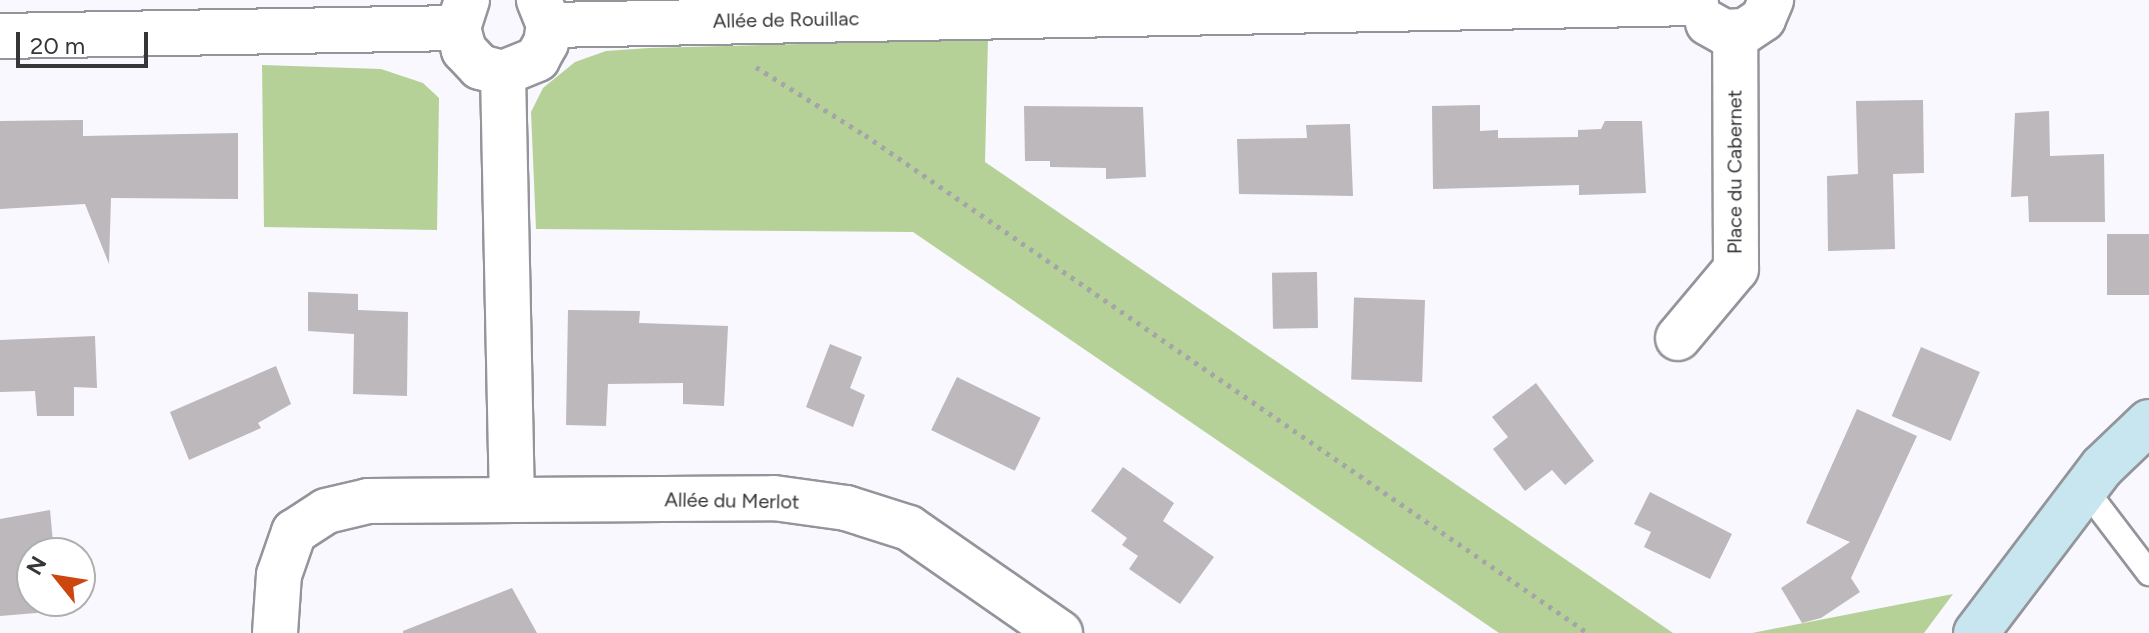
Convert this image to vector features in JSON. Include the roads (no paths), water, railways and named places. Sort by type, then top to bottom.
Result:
[{"type":"street","points":[[1696,2],[1715,28],[1735,33],[1755,27],[1771,0]]},
{"type":"street","name":"Allée de Rouillac","points":[[544,12],[1696,2]]},
{"type":"street","points":[[0,36],[462,14],[471,60],[503,73],[537,59],[544,12]]},
{"type":"street","name":"Place du Cabernet","points":[[1678,338],[1736,269],[1735,33]]},
{"type":"street","points":[[503,73],[512,500]]},
{"type":"street","points":[[1976,633],[2085,489],[2149,422]]},
{"type":"street","name":"Allée du Merlot","points":[[275,633],[279,575],[294,532],[326,511],[368,501],[774,498],[846,508],[909,528],[1060,633]]},
{"type":"lane","points":[[2085,489],[2149,573]]}]
